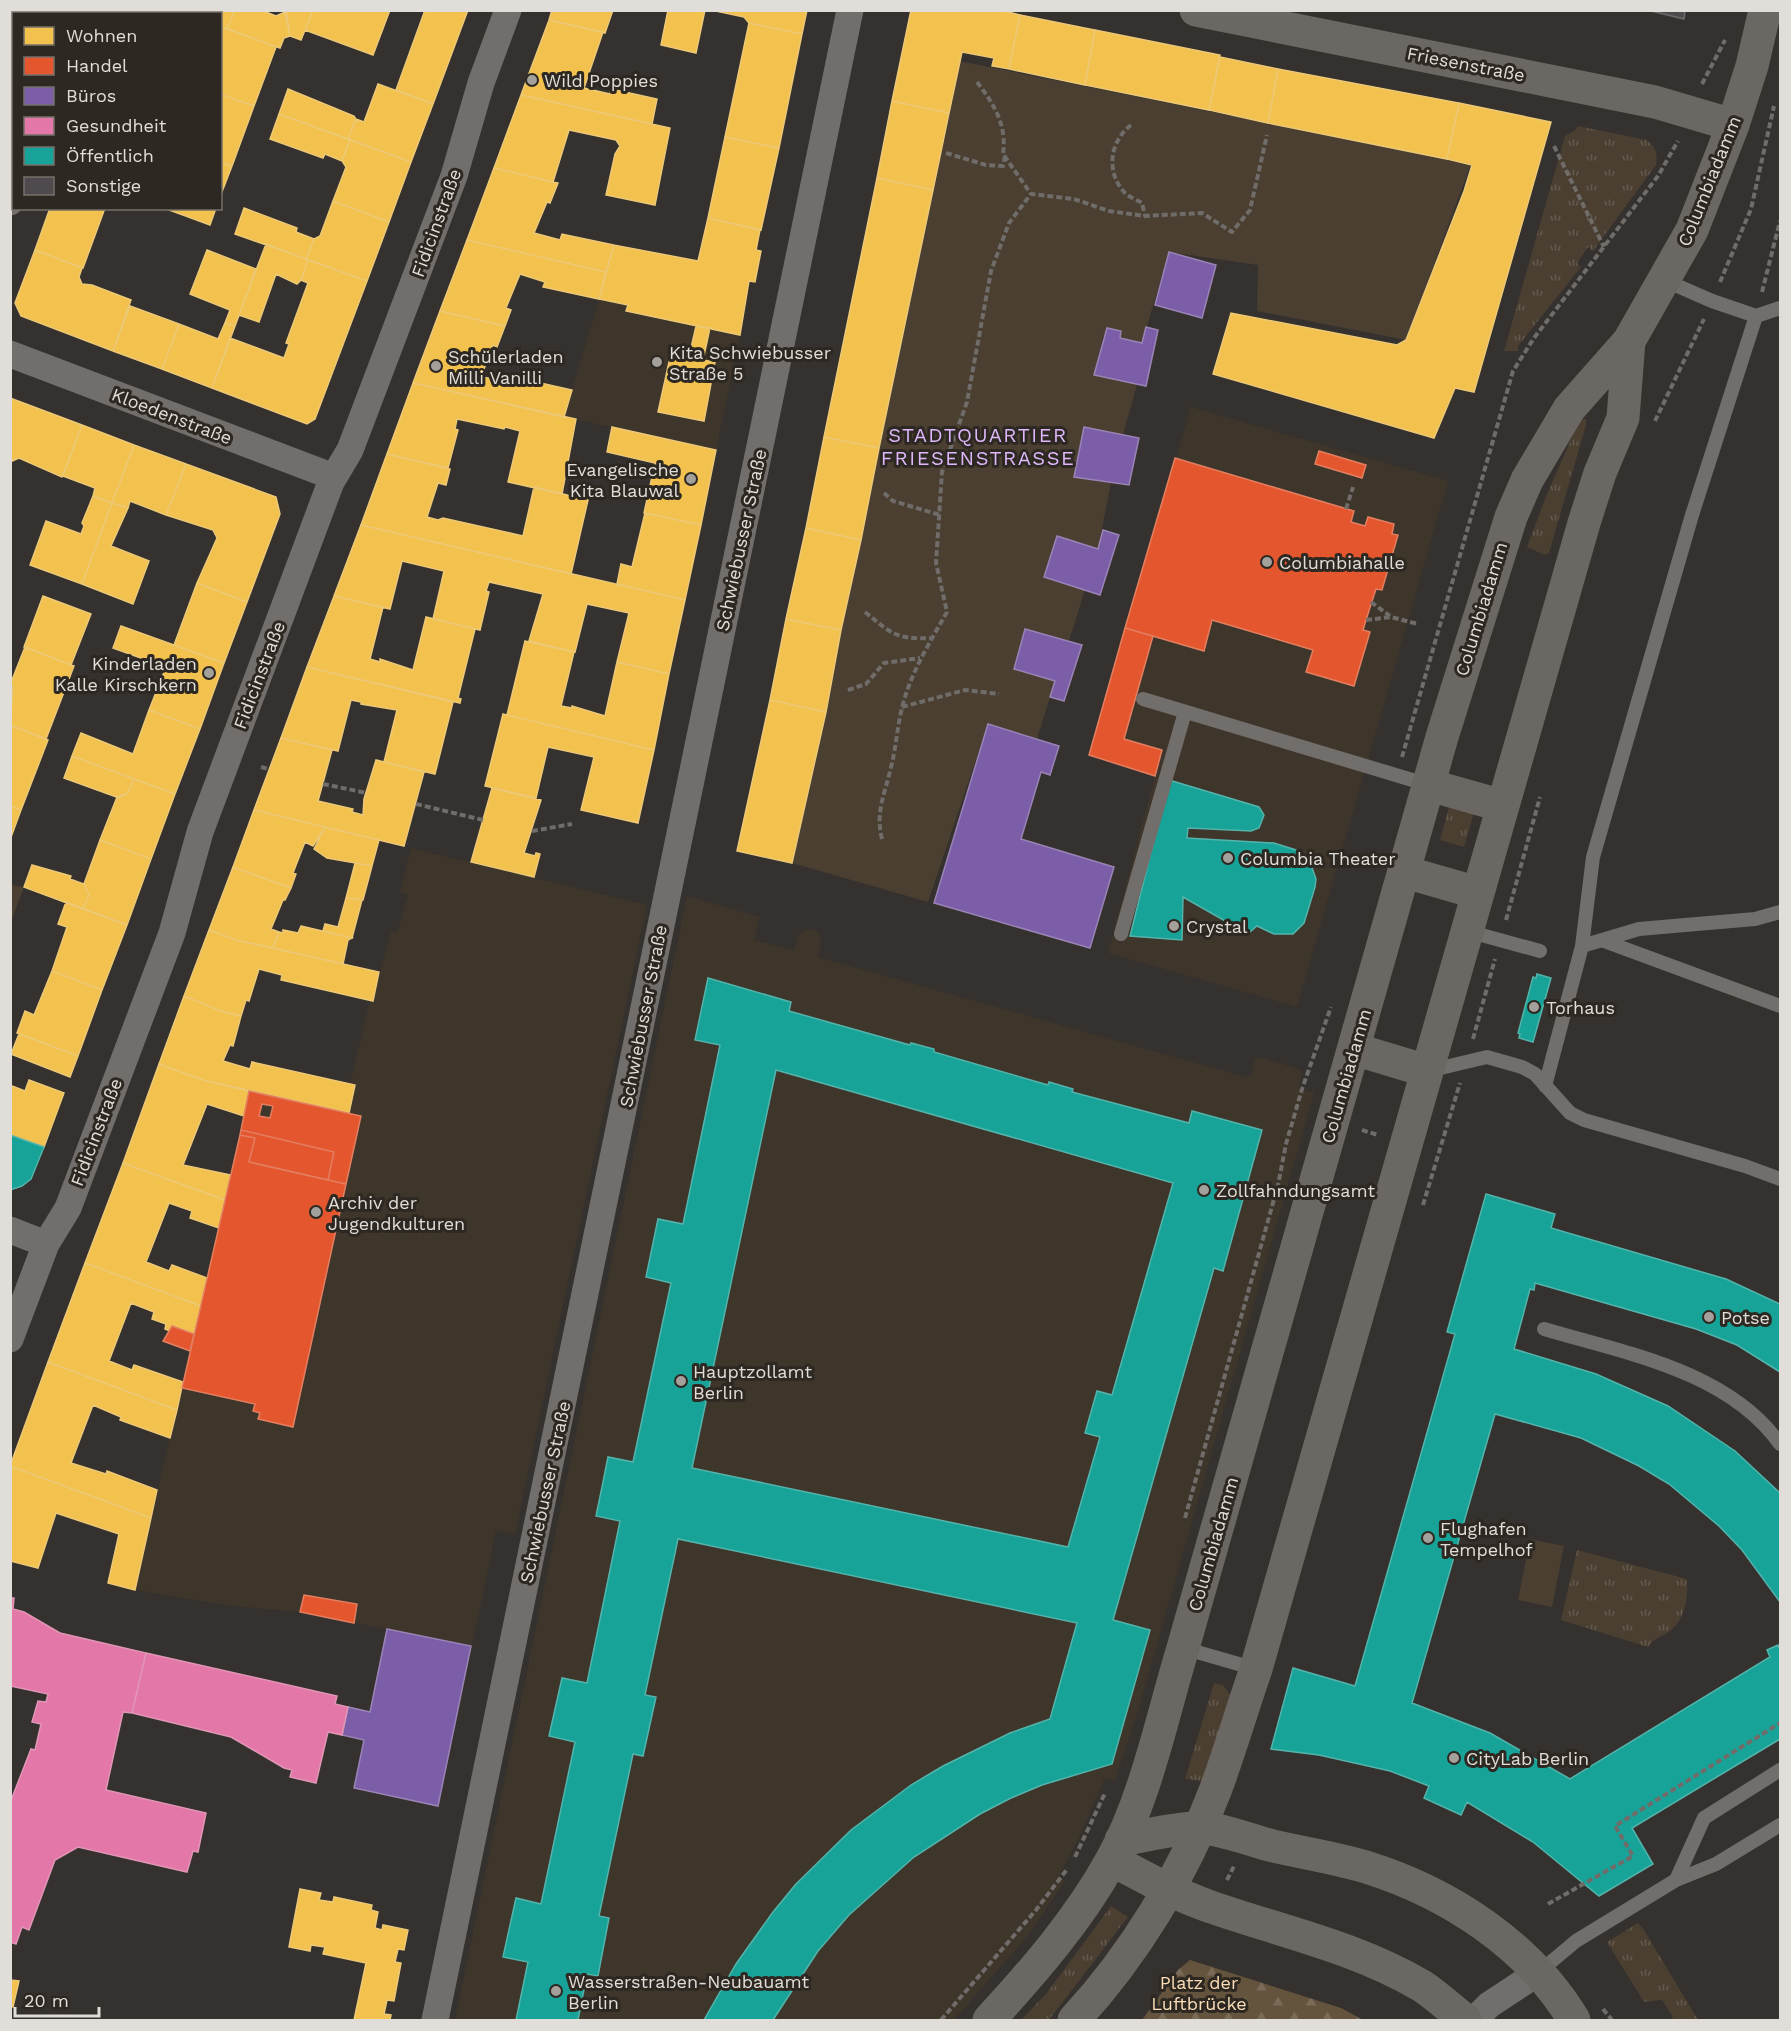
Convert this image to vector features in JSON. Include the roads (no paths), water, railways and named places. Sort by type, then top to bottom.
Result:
[{"type":"main road","name":"Friesenstraße","points":[[1196,10],[1655,102],[1733,125]]},
{"type":"main road","name":"Columbiadamm","points":[[1116,1850],[1140,1791],[1183,1648],[1429,785],[1482,602],[1510,517],[1527,480],[1569,409],[1629,341],[1692,230],[1733,125],[1752,66],[1766,10]]},
{"type":"main road","name":"Columbiadamm","points":[[1199,1827],[1215,1791],[1256,1669],[1587,513],[1600,473],[1623,418],[1629,341]]},
{"type":"main road","points":[[1429,785],[1503,806]]},
{"type":"main road","points":[[1405,872],[1478,893]]},
{"type":"main road","points":[[1354,1049],[1427,1071]]},
{"type":"main road","points":[[1074,2020],[1132,1947],[1167,1889],[1199,1827]]},
{"type":"main road","points":[[989,2020],[1062,1936],[1116,1850],[1199,1827],[1365,1867],[1392,1876],[1440,1898],[1474,1917],[1539,1972],[1574,2020]]},
{"type":"main road","points":[[1116,1850],[1167,1889],[1212,1907],[1329,1943],[1382,1965],[1424,1987],[1465,2020]]},
{"type":"street","name":"Fidicinstraße","points":[[10,1339],[46,1244],[68,1208],[172,933],[200,832],[334,477],[350,450],[441,210],[481,83],[508,10]]},
{"type":"street","name":"Schwiebusser Straße","points":[[435,2020],[850,10]]},
{"type":"street","name":"Kloedenstraße","points":[[10,354],[334,477]]},
{"type":"street","points":[[10,1230],[46,1244]]},
{"type":"street","points":[[1474,2020],[1490,2005],[1539,1972]]},
{"type":"lane","points":[[1664,279],[1712,301],[1756,316],[1780,308]]},
{"type":"lane","points":[[1545,1086],[1582,946],[1593,857],[1692,514],[1756,316]]},
{"type":"lane","points":[[1143,699],[1429,785]]},
{"type":"lane","points":[[1121,934],[1185,712]]},
{"type":"lane","points":[[1582,946],[1639,929],[1755,919],[1780,912]]},
{"type":"lane","points":[[1467,931],[1540,951]]},
{"type":"lane","points":[[1604,941],[1780,1006]]},
{"type":"lane","points":[[1427,1071],[1487,1057],[1522,1067],[1535,1074],[1570,1113],[1584,1120],[1745,1166],[1780,1179]]},
{"type":"lane","points":[[1544,1329],[1644,1358],[1677,1370],[1714,1388],[1760,1419],[1780,1444]]},
{"type":"lane","points":[[1183,1648],[1256,1669]]},
{"type":"lane","points":[[1676,1880],[1704,1818],[1780,1770]]},
{"type":"lane","points":[[1539,1972],[1575,1941],[1676,1880],[1716,1864],[1780,1825]]},
{"type":"place","name":"Wild Poppies","points":[[532,80]]},
{"type":"place","name":"Kita Schwiebusser Straße 5","points":[[657,362]]},
{"type":"place","name":"Schülerladen Milli Vanilli","points":[[436,366]]},
{"type":"place","name":"Evangelische Kita Blauwal","points":[[691,479]]},
{"type":"place","name":"Columbiahalle","points":[[1267,562]]},
{"type":"place","name":"Kinderladen Kalle Kirschkern","points":[[209,673]]},
{"type":"place","name":"Columbia Theater","points":[[1228,858]]},
{"type":"place","name":"Crystal","points":[[1174,926]]},
{"type":"place","name":"Torhaus","points":[[1534,1007]]},
{"type":"place","name":"Zollfahndungsamt","points":[[1204,1190]]},
{"type":"place","name":"Archiv der Jugendkulturen","points":[[316,1212]]},
{"type":"place","name":"Potse","points":[[1709,1317]]},
{"type":"place","name":"Hauptzollamt Berlin","points":[[681,1381]]},
{"type":"place","name":"Flughafen Tempelhof","points":[[1428,1538]]},
{"type":"place","name":"CityLab Berlin","points":[[1454,1758]]},
{"type":"place","name":"Wasserstraßen-Neubauamt Berlin","points":[[556,1991]]},
{"type":"district","name":"STADTQUARTIER FRIESENSTRASSE","points":[[978,446]]},
{"type":"park label","name":"Platz der Luftbrücke","points":[[1199,1992]]}]
